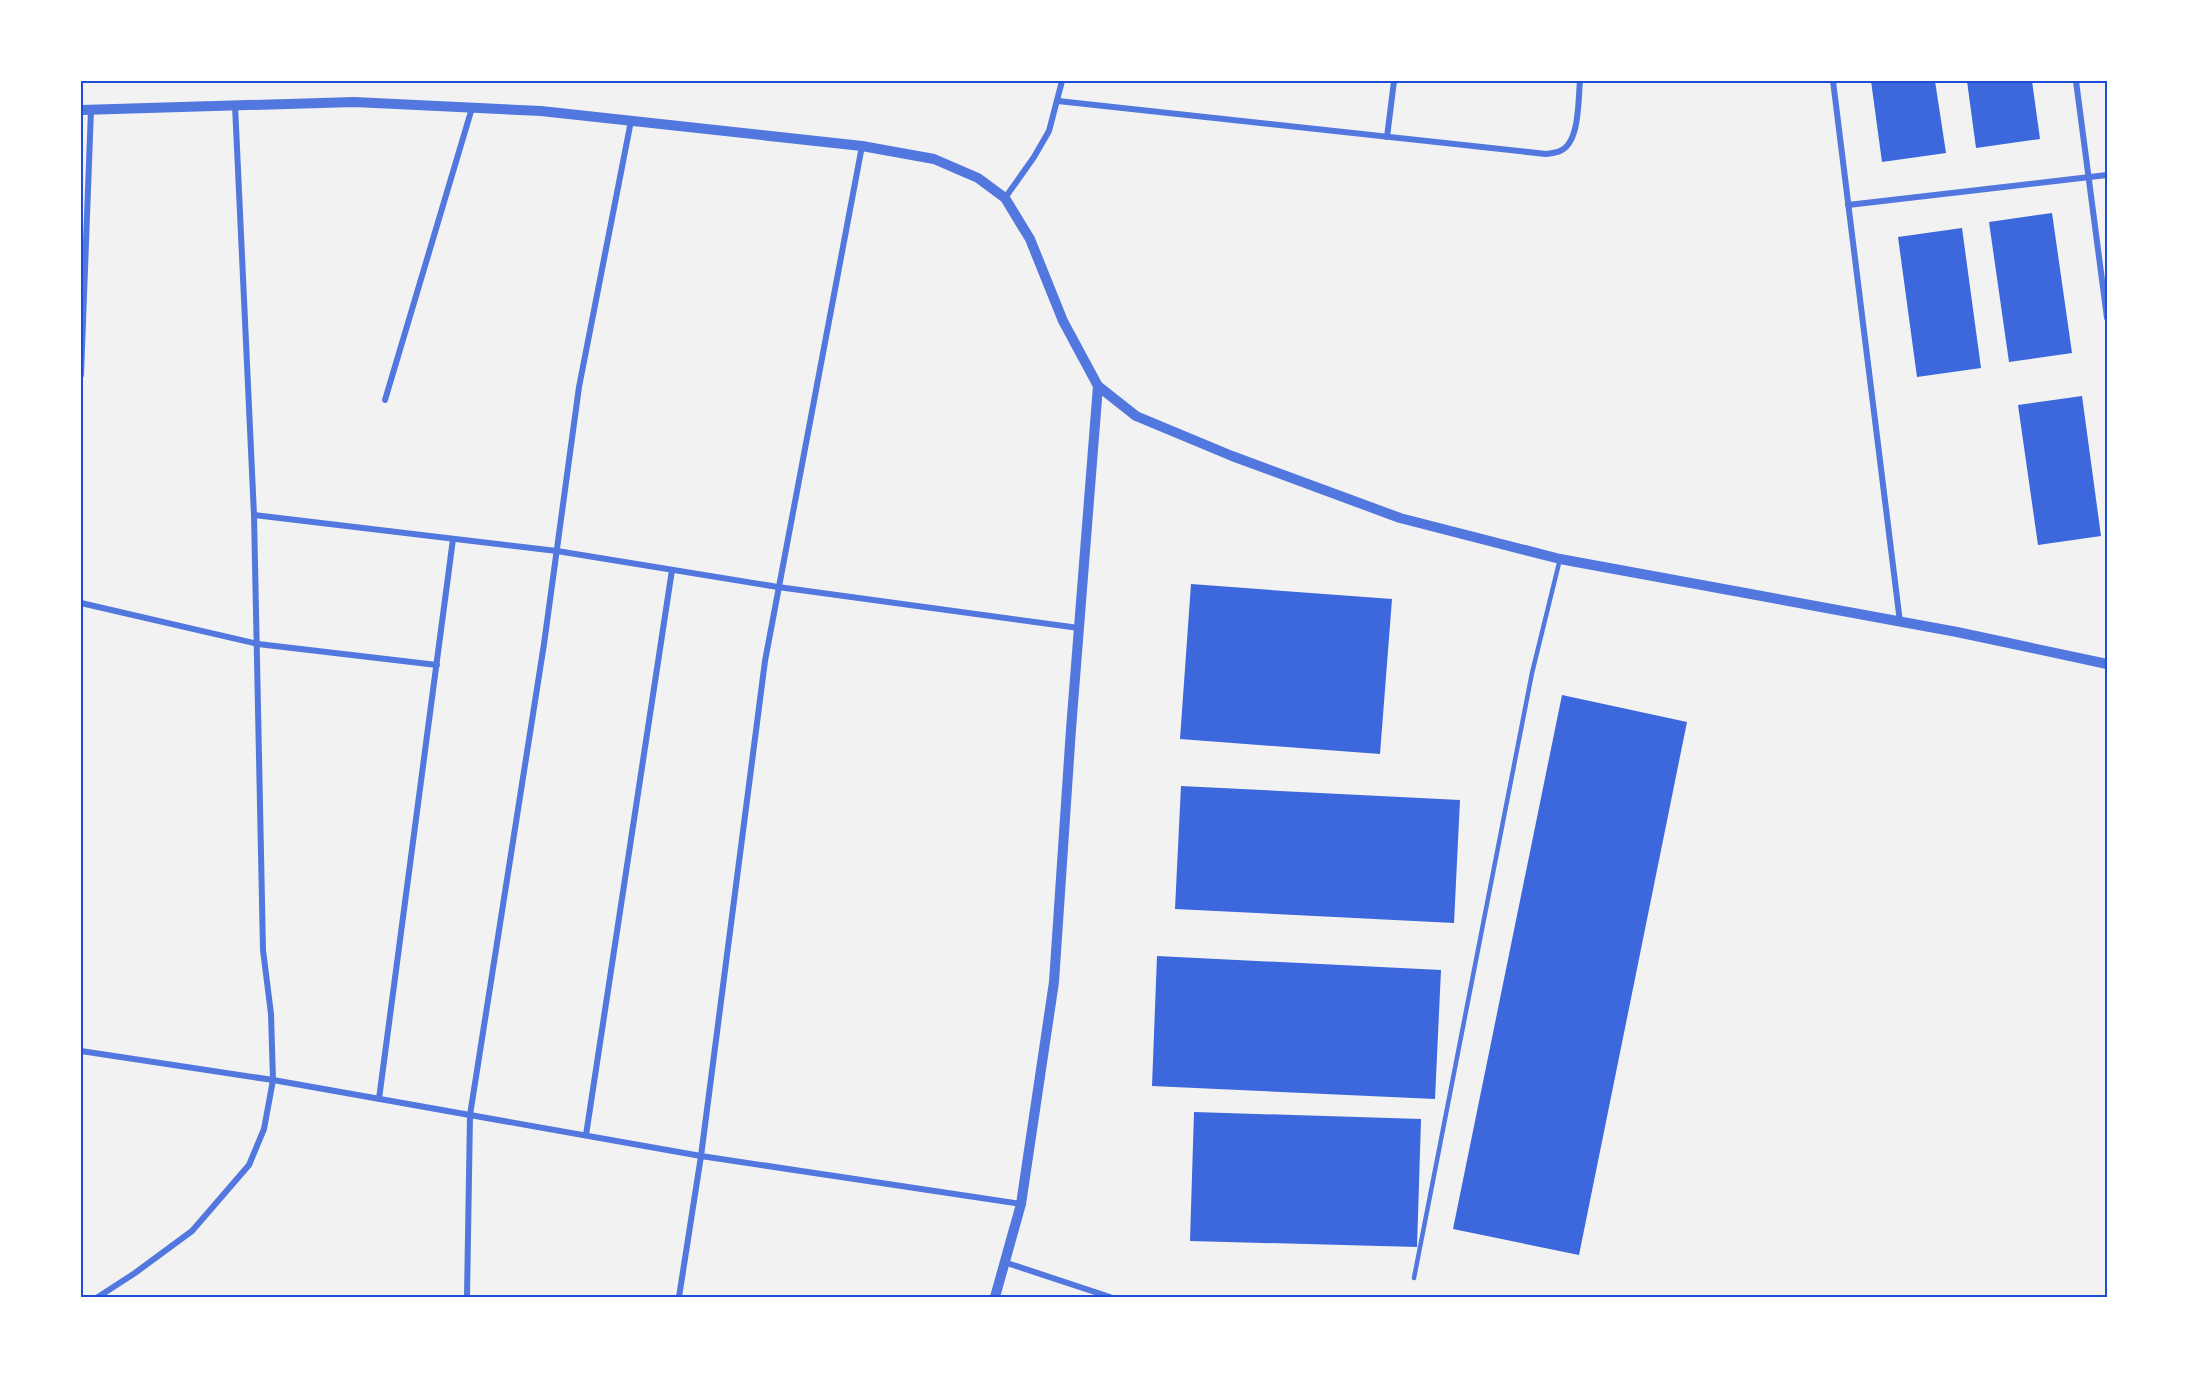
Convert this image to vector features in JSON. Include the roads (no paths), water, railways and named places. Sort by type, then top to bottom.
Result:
[{"type":"street","points":[[1005,198],[1034,157],[1049,130],[1062,81]]},
{"type":"street","points":[[1387,137],[1394,81]]},
{"type":"street","points":[[1058,101],[1546,154],[1560,152],[1570,144],[1575,133],[1580,81]]},
{"type":"street","points":[[1833,81],[1900,622]]},
{"type":"street","points":[[2076,81],[2107,318]]},
{"type":"street","points":[[81,375],[86,110],[354,102],[541,111],[862,146],[934,159],[978,178],[1005,198],[1030,239],[1063,321],[1098,386],[1136,416],[1232,456],[1400,518],[1560,559],[1900,622],[2107,664]]},
{"type":"street","points":[[98,1297],[135,1274],[192,1231],[249,1165],[264,1129],[273,1080],[271,1014],[263,950],[254,515],[235,105]]},
{"type":"street","points":[[384,400],[472,108]]},
{"type":"street","points":[[466,1297],[470,1115],[579,387],[631,121]]},
{"type":"street","points":[[679,1297],[701,1156],[765,661],[862,146]]},
{"type":"street","points":[[1848,205],[2107,175]]},
{"type":"street","points":[[995,1297],[1021,1204],[1054,982],[1098,386]]},
{"type":"street","points":[[254,515],[556,551],[778,587],[1079,628]]},
{"type":"street","points":[[379,1099],[453,539]]},
{"type":"street","points":[[586,1135],[672,570]]},
{"type":"street","points":[[81,603],[258,644],[437,665]]},
{"type":"street","points":[[81,1051],[273,1080],[701,1156],[1021,1204]]},
{"type":"street","points":[[1004,1262],[1110,1297]]},
{"type":"lane","points":[[1414,1278],[1530,685],[1560,559]]}]
